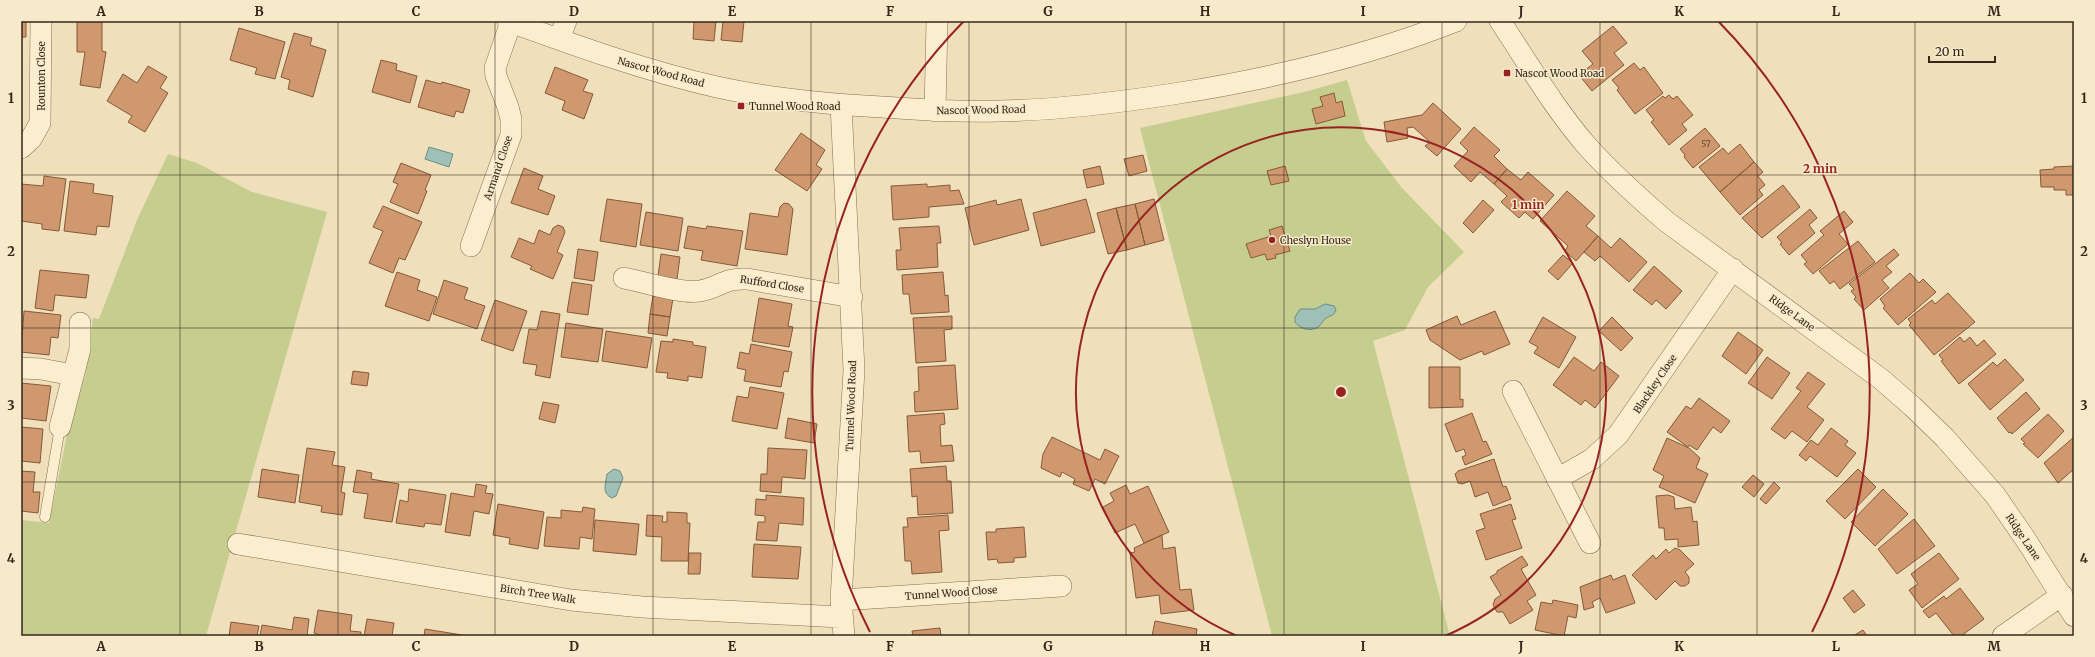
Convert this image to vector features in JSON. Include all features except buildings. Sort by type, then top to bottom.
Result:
[{"type":"street","name":"Rounton Close","points":[[21,148],[34,135],[40,123],[41,21]]},
{"type":"street","points":[[934,111],[937,21]]},
{"type":"street","name":"Nascot Wood Road","points":[[510,22],[562,30],[614,59],[720,87],[788,99],[841,105],[934,111],[998,111],[1067,108],[1224,86],[1294,71],[1360,53],[1456,21]]},
{"type":"street","name":"Ridge Lane","points":[[1500,21],[1563,115],[1587,146],[1635,195],[1667,222],[1881,378],[1940,433],[1995,495],[2062,595],[2074,616]]},
{"type":"street","name":"Armand Close","points":[[471,246],[511,135],[511,120],[508,107],[494,68],[510,22]]},
{"type":"street","name":"Tunnel Wood Road","points":[[841,105],[852,297],[854,377],[842,618]]},
{"type":"street","name":"Blackley Close","points":[[1557,479],[1592,459],[1618,435],[1733,269]]},
{"type":"street","name":"Rufford Close","points":[[624,278],[690,291],[713,287],[733,278],[747,279],[852,297]]},
{"type":"street","points":[[60,427],[80,349],[80,322]]},
{"type":"street","points":[[21,368],[41,369],[73,375]]},
{"type":"street","points":[[1513,391],[1590,544]]},
{"type":"street","name":"Birch Tree Walk","points":[[238,544],[571,600],[642,607],[842,618]]},
{"type":"street","name":"Tunnel Wood Close","points":[[842,618],[1061,586]]},
{"type":"street","points":[[2003,636],[2062,595]]},
{"type":"lane","points":[[45,516],[60,427]]},
{"type":"green space","points":[[1347,80],[1366,141],[1402,188],[1464,252],[1428,287],[1405,330],[1373,341],[1450,636],[1272,636],[1140,128],[1304,92]]},
{"type":"green space","points":[[168,154],[197,163],[252,192],[327,212],[206,636],[21,636],[21,520],[49,523],[70,420],[76,398],[85,377],[93,318],[99,319],[137,220]]},
{"type":"water","points":[[429,147],[453,154],[449,167],[425,159]]},
{"type":"water","points":[[1325,304],[1334,306],[1336,310],[1334,314],[1326,318],[1315,329],[1306,329],[1295,322],[1295,317],[1300,309],[1315,309]]},
{"type":"water","points":[[614,469],[620,471],[623,478],[616,496],[612,498],[606,493],[605,488],[607,474]]},
{"type":"place","name":"Nascot Wood Road","points":[[1507,73]]},
{"type":"place","name":"Tunnel Wood Road","points":[[741,106]]},
{"type":"place","name":"Cheslyn House","points":[[1272,240]]}]
